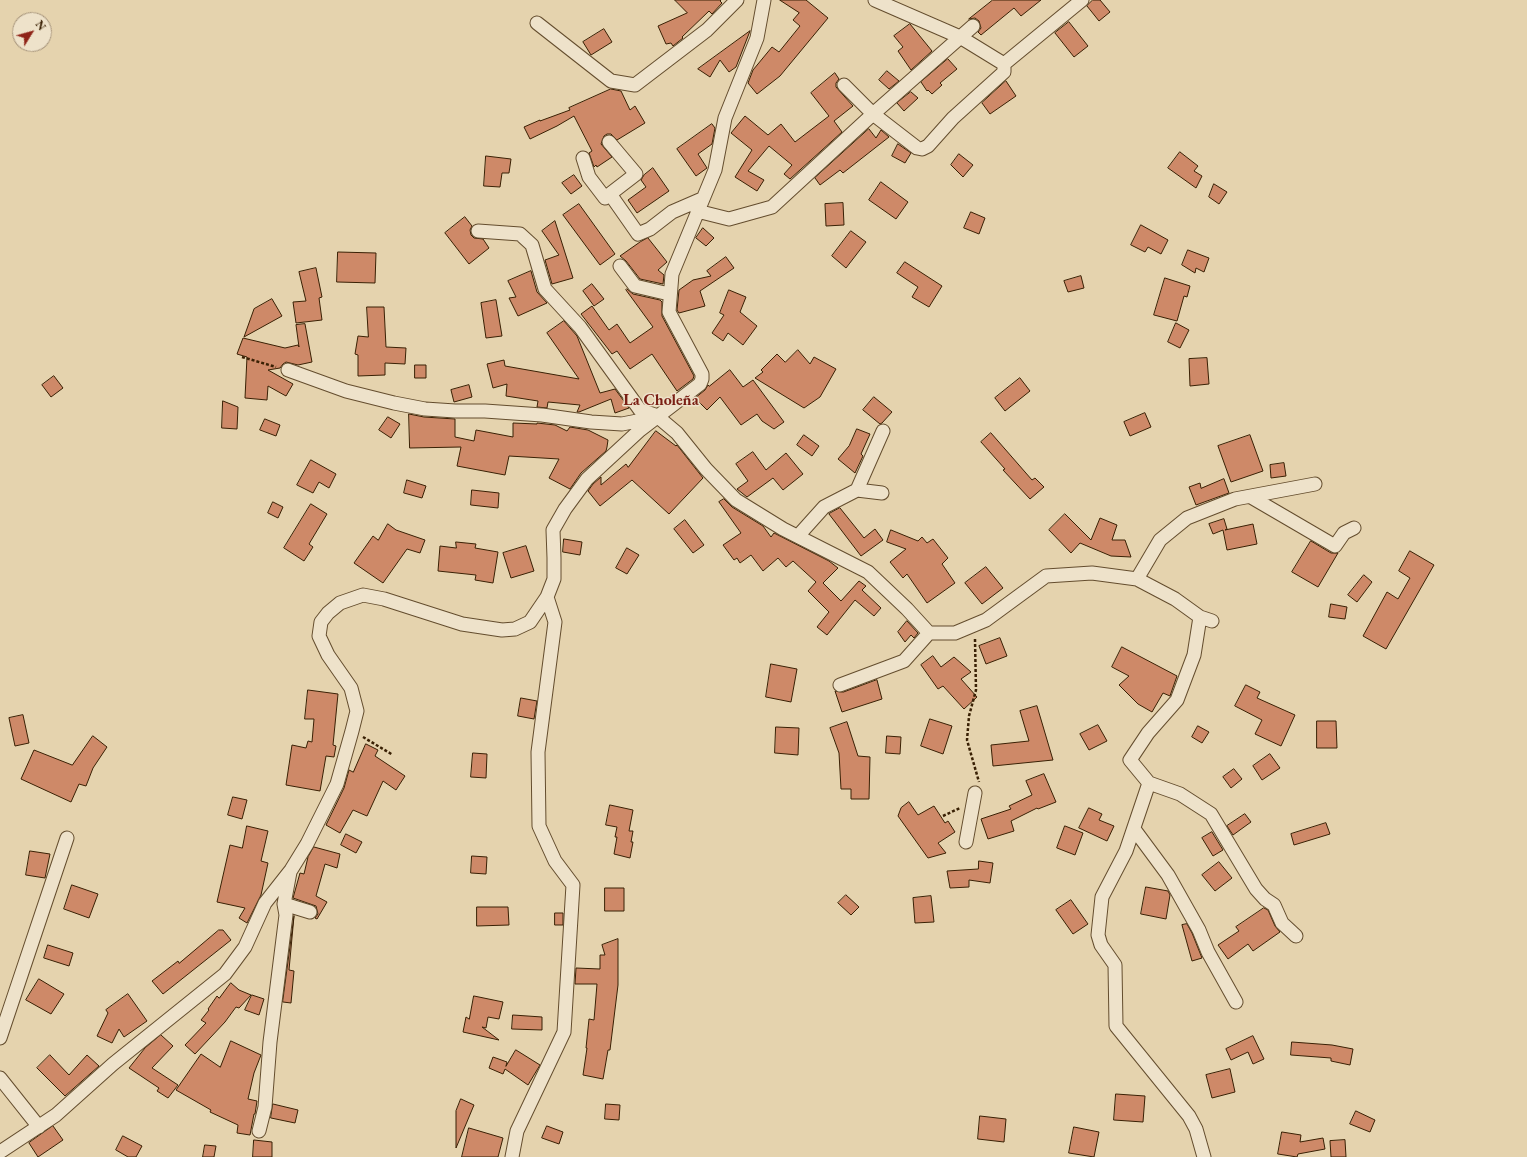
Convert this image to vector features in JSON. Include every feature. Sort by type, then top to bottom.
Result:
[{"type":"street","points":[[0,1152],[56,1116],[114,1064],[225,974],[245,947],[265,903],[290,870],[307,844],[337,784],[357,711],[351,688],[328,655],[319,636],[321,622],[328,613],[340,603],[363,595],[398,603],[462,624],[502,630],[515,629],[530,622],[547,597],[554,579],[553,530],[565,509],[587,480],[640,430],[700,384],[702,374],[669,312],[669,294],[672,274],[715,170],[725,118],[757,38],[764,0]]},
{"type":"street","points":[[875,0],[960,37],[1004,64]]},
{"type":"street","points":[[1004,64],[1082,0]]},
{"type":"street","points":[[537,23],[611,81],[635,85],[706,30],[730,2]]},
{"type":"street","points":[[610,194],[638,234],[650,229],[672,212],[700,205],[729,219],[772,208],[873,114],[973,26]]},
{"type":"street","points":[[844,85],[873,114],[917,148],[922,149],[928,146],[954,118],[1004,72],[1004,64]]},
{"type":"street","points":[[583,158],[590,177],[605,198],[636,174],[609,142]]},
{"type":"street","points":[[478,231],[520,234],[532,245],[545,289],[580,327],[640,410],[658,417],[677,433],[706,469],[736,500],[782,529],[868,572],[930,633],[955,633],[986,620],[1046,576],[1092,573],[1138,579],[1206,619],[1194,655],[1176,700],[1148,733],[1130,760],[1149,783],[1180,794],[1211,814],[1256,889],[1274,905],[1282,924],[1296,936]]},
{"type":"street","points":[[620,266],[635,286],[669,294]]},
{"type":"street","points":[[288,370],[346,391],[394,404],[425,409],[542,415],[591,422],[622,424],[658,417]]},
{"type":"street","points":[[856,490],[883,431]]},
{"type":"street","points":[[1138,579],[1160,540],[1187,518],[1235,499],[1315,484]]},
{"type":"street","points":[[798,536],[824,507],[856,490],[882,493]]},
{"type":"street","points":[[1251,496],[1336,546],[1344,533],[1354,528]]},
{"type":"street","points":[[512,1157],[517,1132],[564,1032],[573,885],[555,861],[539,826],[538,752],[555,622],[547,597]]},
{"type":"street","points":[[840,685],[904,661],[930,633]]},
{"type":"street","points":[[1149,783],[1126,851],[1102,897],[1098,935],[1101,945],[1115,965],[1116,1026],[1189,1116],[1196,1129],[1204,1157]]},
{"type":"street","points":[[966,842],[975,794]]},
{"type":"street","points":[[1134,829],[1168,875],[1200,930],[1208,952],[1236,1002]]},
{"type":"street","points":[[0,1038],[67,838]]},
{"type":"street","points":[[259,1131],[264,1107],[270,1042],[286,915],[284,904],[290,870]]},
{"type":"street","points":[[284,904],[310,912]]},
{"type":"street","points":[[0,1078],[39,1128]]},
{"type":"path","points":[[242,357],[288,370]]},
{"type":"path","points":[[943,816],[961,807],[980,789],[968,740],[970,716],[976,690],[975,625]]},
{"type":"path","points":[[352,730],[392,755]]},
{"type":"building","points":[[675,0],[721,0],[720,1],[722,3],[712,14],[709,11],[682,37],[683,38],[673,46],[671,43],[666,44],[658,26],[687,13]]},
{"type":"building","points":[[780,0],[806,0],[828,18],[780,76],[757,94],[748,83],[753,70],[772,47],[779,52],[800,26],[793,20],[799,13]]},
{"type":"building","points":[[993,0],[1041,0],[1021,16],[1014,8],[981,35],[978,32],[981,28],[979,21],[975,18],[969,19]]},
{"type":"building","points":[[1093,0],[1100,0],[1110,12],[1099,21],[1087,6]]},
{"type":"building","points":[[1069,22],[1088,46],[1074,57],[1055,33]]},
{"type":"building","points":[[910,24],[932,51],[911,70],[898,51],[903,47],[894,36]]},
{"type":"building","points":[[604,29],[612,42],[591,55],[583,42]]},
{"type":"building","points":[[750,31],[736,67],[729,72],[720,60],[710,77],[698,69]]},
{"type":"building","points":[[948,59],[957,69],[940,83],[942,85],[932,94],[928,90],[927,91],[921,82]]},
{"type":"building","points":[[887,71],[899,81],[889,89],[879,80]]},
{"type":"building","points":[[835,73],[839,79],[836,83],[836,87],[853,106],[834,121],[842,132],[790,179],[784,174],[792,165],[769,146],[748,171],[764,180],[757,191],[735,177],[752,150],[731,133],[745,116],[768,135],[781,124],[795,142],[829,116],[811,93]]},
{"type":"building","points":[[1006,81],[1016,96],[990,114],[982,103]]},
{"type":"building","points":[[611,89],[621,91],[630,110],[635,106],[645,123],[617,140],[611,134],[604,136],[601,144],[612,157],[597,167],[596,165],[594,167],[589,153],[592,151],[574,116],[530,139],[524,127],[570,110],[569,108]]},
{"type":"building","points":[[911,92],[918,98],[904,111],[897,103]]},
{"type":"building","points":[[712,124],[715,128],[712,144],[698,154],[707,168],[696,176],[677,149]]},
{"type":"building","points":[[869,129],[876,138],[881,130],[889,137],[843,173],[840,170],[820,185],[815,178]]},
{"type":"building","points":[[898,144],[911,153],[905,163],[892,156]]},
{"type":"building","points":[[1180,152],[1198,166],[1194,171],[1202,176],[1196,188],[1168,168]]},
{"type":"building","points":[[959,154],[973,165],[963,177],[951,165]]},
{"type":"building","points":[[486,156],[511,159],[509,173],[502,173],[500,187],[484,186]]},
{"type":"building","points":[[653,168],[669,191],[637,213],[628,200],[646,187],[641,180],[644,175]]},
{"type":"building","points":[[574,175],[582,186],[571,194],[562,183]]},
{"type":"building","points":[[881,182],[908,202],[896,219],[869,200]]},
{"type":"building","points":[[1214,184],[1227,192],[1219,204],[1209,197]]},
{"type":"building","points":[[843,203],[844,225],[826,226],[825,204]]},
{"type":"building","points":[[579,204],[615,254],[600,265],[563,215]]},
{"type":"building","points":[[971,212],[985,218],[979,234],[964,228]]},
{"type":"building","points":[[465,217],[472,226],[470,230],[471,235],[474,238],[483,239],[489,248],[469,264],[445,233]]},
{"type":"building","points":[[555,221],[573,278],[552,284],[545,260],[559,255],[542,231]]},
{"type":"building","points":[[1141,225],[1168,240],[1161,254],[1148,247],[1145,252],[1131,245]]},
{"type":"building","points":[[703,228],[714,238],[706,246],[696,238]]},
{"type":"building","points":[[851,231],[866,242],[846,268],[832,256]]},
{"type":"building","points":[[648,238],[667,262],[658,270],[664,275],[663,284],[640,279],[626,261],[620,256]]},
{"type":"building","points":[[1188,250],[1209,258],[1204,272],[1196,268],[1195,273],[1182,265]]},
{"type":"building","points":[[338,252],[376,253],[375,283],[337,282]]},
{"type":"building","points":[[726,257],[734,268],[700,291],[705,306],[679,313],[677,310],[679,290],[693,280],[711,276],[707,271]]},
{"type":"building","points":[[905,262],[942,286],[929,307],[912,297],[918,287],[897,273]]},
{"type":"building","points":[[316,268],[322,297],[319,298],[322,320],[296,323],[293,302],[306,301],[299,272]]},
{"type":"building","points":[[531,271],[537,292],[547,303],[518,316],[509,298],[516,297],[508,281]]},
{"type":"building","points":[[1081,276],[1084,288],[1068,292],[1064,281]]},
{"type":"building","points":[[1165,278],[1190,286],[1187,297],[1184,296],[1177,321],[1154,315]]},
{"type":"building","points":[[592,284],[604,299],[594,306],[583,291]]},
{"type":"building","points":[[627,289],[633,294],[660,300],[662,302],[662,316],[694,376],[693,379],[677,391],[652,354],[630,369],[617,351],[612,354],[581,314],[592,306],[609,330],[617,324],[630,343],[653,327],[626,290]]},
{"type":"building","points":[[729,290],[746,297],[740,312],[757,326],[743,345],[728,333],[723,341],[712,333],[724,315],[720,313]]},
{"type":"building","points":[[272,299],[282,316],[244,337],[254,309]]},
{"type":"building","points":[[496,300],[502,336],[486,338],[481,303]]},
{"type":"building","points":[[367,307],[384,307],[386,347],[406,348],[405,364],[385,363],[385,375],[358,376],[358,355],[355,354],[358,336],[368,337]]},
{"type":"building","points":[[564,321],[577,336],[600,393],[615,389],[629,408],[615,413],[611,399],[579,412],[577,412],[580,405],[548,402],[547,408],[537,407],[538,401],[506,396],[507,384],[493,388],[487,364],[504,360],[505,366],[579,379],[547,333]]},
{"type":"building","points":[[1176,323],[1189,330],[1180,348],[1168,342]]},
{"type":"building","points":[[305,324],[312,362],[298,365],[286,362],[280,368],[268,370],[293,384],[286,396],[268,386],[267,400],[245,398],[247,357],[237,354],[243,338],[285,348],[298,345],[299,347],[296,325]]},
{"type":"building","points":[[798,350],[810,364],[814,357],[836,369],[820,397],[804,408],[755,378],[763,372],[761,370],[777,354],[785,362]]},
{"type":"building","points":[[1207,358],[1209,384],[1190,386],[1189,359]]},
{"type":"building","points":[[415,365],[426,365],[426,378],[415,378]]},
{"type":"building","points":[[730,370],[743,387],[753,380],[784,422],[774,429],[762,421],[757,414],[741,425],[720,397],[707,410],[695,398],[705,390],[708,385],[709,386]]},
{"type":"building","points":[[54,376],[63,388],[51,397],[42,385]]},
{"type":"building","points":[[1020,378],[1030,391],[1005,411],[995,398]]},
{"type":"building","points":[[469,385],[472,397],[454,402],[451,390]]},
{"type":"building","points":[[874,397],[892,412],[880,424],[863,410]]},
{"type":"building","points":[[223,401],[238,407],[237,429],[222,428]]},
{"type":"building","points":[[1145,413],[1151,427],[1130,436],[1124,422]]},
{"type":"building","points":[[409,414],[424,417],[455,419],[455,437],[474,441],[476,430],[513,437],[513,423],[537,423],[555,425],[567,431],[570,427],[588,430],[608,440],[607,447],[606,451],[581,473],[570,489],[549,478],[559,459],[509,456],[505,475],[457,466],[461,447],[410,448]]},
{"type":"building","points":[[388,417],[400,424],[391,438],[379,430]]},
{"type":"building","points":[[265,419],[280,425],[276,436],[260,430]]},
{"type":"building","points":[[857,429],[870,434],[861,454],[863,456],[855,473],[838,459],[849,446]]},
{"type":"building","points":[[656,431],[676,446],[677,445],[703,478],[669,514],[632,480],[600,506],[588,491],[593,484],[601,477],[601,485],[626,464],[628,467]]},
{"type":"building","points":[[991,433],[1032,480],[1035,478],[1044,487],[1030,499],[1003,470],[1005,469],[981,442]]},
{"type":"building","points":[[804,435],[819,446],[812,456],[797,445]]},
{"type":"building","points":[[1250,435],[1263,471],[1231,482],[1218,446]]},
{"type":"building","points":[[753,452],[766,470],[786,453],[803,474],[783,490],[773,478],[747,497],[737,489],[748,481],[736,464]]},
{"type":"building","points":[[311,460],[336,474],[329,488],[319,482],[313,493],[297,485]]},
{"type":"building","points":[[1284,463],[1286,476],[1271,478],[1270,465]]},
{"type":"building","points":[[1224,479],[1229,493],[1196,505],[1189,487],[1200,483],[1201,488]]},
{"type":"building","points":[[407,480],[426,486],[422,498],[404,493]]},
{"type":"building","points":[[472,490],[499,493],[498,508],[471,505]]},
{"type":"building","points":[[724,499],[732,507],[763,526],[771,537],[774,533],[829,561],[838,568],[823,583],[841,601],[859,581],[866,586],[862,590],[881,608],[874,616],[855,600],[827,635],[817,627],[829,612],[808,591],[816,582],[793,561],[786,567],[778,558],[763,571],[751,555],[740,563],[737,558],[734,560],[723,545],[741,533],[719,502]]},
{"type":"building","points":[[273,502],[283,507],[278,518],[268,513]]},
{"type":"building","points":[[311,504],[327,514],[309,544],[313,547],[304,561],[284,548]]},
{"type":"building","points":[[840,508],[864,538],[875,529],[883,540],[861,556],[829,514]]},
{"type":"building","points":[[1065,514],[1091,540],[1100,518],[1117,525],[1112,540],[1125,540],[1131,557],[1111,556],[1080,543],[1071,553],[1049,530]]},
{"type":"building","points":[[1224,519],[1227,529],[1225,530],[1253,524],[1257,544],[1227,550],[1223,530],[1213,534],[1209,524]]},
{"type":"building","points":[[685,520],[704,545],[693,553],[674,529]]},
{"type":"building","points":[[388,524],[396,530],[425,540],[420,553],[407,549],[383,583],[354,563],[373,536],[378,540]]},
{"type":"building","points":[[891,530],[918,541],[922,537],[927,543],[933,539],[948,558],[942,564],[955,583],[927,603],[907,574],[903,578],[890,562],[906,549],[887,542]]},
{"type":"building","points":[[564,539],[582,542],[580,555],[563,552]]},
{"type":"building","points":[[1311,541],[1331,553],[1338,553],[1318,587],[1292,572]]},
{"type":"building","points":[[456,542],[476,544],[475,548],[498,552],[493,583],[475,580],[476,575],[438,571],[440,546],[456,548]]},
{"type":"building","points":[[526,546],[534,571],[511,578],[503,553]]},
{"type":"building","points":[[627,548],[639,555],[627,574],[616,568]]},
{"type":"building","points":[[1410,551],[1434,565],[1386,649],[1363,636],[1387,592],[1398,599],[1410,578],[1399,571]]},
{"type":"building","points":[[986,567],[1003,588],[982,604],[965,583]]},
{"type":"building","points":[[1364,575],[1372,582],[1357,602],[1348,595]]},
{"type":"building","points":[[1331,604],[1347,607],[1345,619],[1329,617]]},
{"type":"building","points":[[907,621],[918,633],[914,638],[911,635],[905,642],[898,632]]},
{"type":"building","points":[[1000,638],[1007,656],[986,664],[979,646]]},
{"type":"building","points":[[1122,647],[1177,676],[1170,696],[1163,693],[1152,712],[1138,704],[1119,685],[1129,676],[1112,667]]},
{"type":"building","points":[[933,656],[941,667],[954,657],[971,672],[961,679],[977,697],[964,709],[943,686],[938,689],[921,665]]},
{"type":"building","points":[[771,664],[797,669],[791,702],[766,697]]},
{"type":"building","points":[[877,680],[882,699],[842,712],[835,691],[843,692]]},
{"type":"building","points":[[1246,685],[1260,692],[1257,698],[1295,715],[1281,746],[1255,734],[1262,720],[1235,706]]},
{"type":"building","points":[[308,690],[338,694],[333,745],[336,746],[334,757],[326,756],[320,791],[286,785],[292,745],[306,748],[308,741],[312,742],[314,719],[305,719]]},
{"type":"building","points":[[521,698],[537,701],[534,719],[518,716]]},
{"type":"building","points":[[1037,706],[1053,760],[993,766],[991,745],[1029,741],[1020,711]]},
{"type":"building","points":[[23,715],[29,743],[15,746],[9,718]]},
{"type":"building","points":[[930,719],[952,726],[943,754],[921,746]]},
{"type":"building","points":[[1317,721],[1336,721],[1337,748],[1317,748]]},
{"type":"building","points":[[847,722],[858,756],[870,757],[869,799],[851,799],[851,789],[841,789],[839,753],[830,728]]},
{"type":"building","points":[[1098,725],[1107,741],[1089,750],[1080,734]]},
{"type":"building","points":[[1198,726],[1209,732],[1202,743],[1192,737]]},
{"type":"building","points":[[776,727],[799,728],[798,755],[775,753]]},
{"type":"building","points":[[93,736],[107,747],[93,768],[86,786],[79,784],[71,802],[21,779],[34,750],[72,765]]},
{"type":"building","points":[[887,736],[901,737],[900,754],[886,753]]},
{"type":"building","points":[[366,744],[378,750],[375,756],[405,776],[396,790],[383,781],[367,816],[353,810],[340,833],[326,825],[344,788],[349,770],[353,772]]},
{"type":"building","points":[[473,753],[487,754],[486,778],[471,777]]},
{"type":"building","points":[[1270,754],[1280,768],[1262,780],[1253,766]]},
{"type":"building","points":[[1234,769],[1242,779],[1231,788],[1223,777]]},
{"type":"building","points":[[1044,774],[1056,802],[1038,809],[1037,808],[1011,821],[1014,831],[988,839],[981,819],[1011,809],[1009,806],[1032,795],[1026,781]]},
{"type":"building","points":[[233,797],[247,800],[242,819],[228,815]]},
{"type":"building","points":[[909,802],[918,815],[934,806],[945,823],[948,821],[955,832],[938,843],[946,853],[928,858],[898,816],[901,808]]},
{"type":"building","points":[[610,805],[633,810],[629,831],[633,831],[631,842],[633,842],[630,858],[614,854],[617,827],[606,825]]},
{"type":"building","points":[[1089,808],[1102,814],[1099,820],[1114,826],[1107,841],[1079,828]]},
{"type":"building","points":[[1245,814],[1251,822],[1233,835],[1227,826]]},
{"type":"building","points":[[1326,823],[1330,834],[1294,845],[1291,834]]},
{"type":"building","points":[[247,826],[268,831],[261,861],[268,863],[261,895],[247,923],[239,918],[245,908],[217,902],[230,845],[242,848]]},
{"type":"building","points":[[1065,826],[1083,833],[1075,855],[1057,848]]},
{"type":"building","points":[[1212,832],[1223,850],[1213,856],[1202,838]]},
{"type":"building","points":[[346,834],[362,842],[356,853],[341,845]]},
{"type":"building","points":[[314,847],[340,854],[337,868],[325,864],[316,896],[327,902],[317,919],[315,918],[318,914],[316,906],[293,898],[300,873],[304,874],[308,857]]},
{"type":"building","points":[[30,851],[50,854],[45,878],[26,875]]},
{"type":"building","points":[[472,856],[487,857],[486,874],[471,873]]},
{"type":"building","points":[[979,861],[993,863],[990,883],[969,880],[969,887],[950,888],[947,871],[978,869]]},
{"type":"building","points":[[1219,862],[1232,878],[1215,891],[1202,875]]},
{"type":"building","points":[[72,885],[98,894],[89,918],[64,909]]},
{"type":"building","points":[[1146,887],[1168,891],[1170,895],[1166,919],[1141,914]]},
{"type":"building","points":[[605,888],[624,888],[624,911],[605,911]]},
{"type":"building","points":[[846,895],[859,907],[851,915],[838,903]]},
{"type":"building","points":[[931,896],[934,922],[915,923],[913,898]]},
{"type":"building","points":[[1071,900],[1088,924],[1073,934],[1056,910]]},
{"type":"building","points":[[477,907],[508,907],[509,925],[477,926]]},
{"type":"building","points":[[1264,908],[1268,910],[1275,926],[1280,932],[1253,951],[1248,944],[1228,959],[1218,945],[1239,931],[1236,927]]},
{"type":"building","points":[[555,913],[563,913],[563,925],[555,925]]},
{"type":"building","points":[[294,916],[289,970],[294,971],[291,1003],[283,1002]]},
{"type":"building","points":[[1187,924],[1202,958],[1192,961],[1182,925]]},
{"type":"building","points":[[219,930],[223,930],[231,940],[163,994],[152,981],[178,961],[179,963]]},
{"type":"building","points":[[618,939],[618,985],[610,1050],[608,1050],[603,1079],[583,1075],[589,1019],[594,1020],[597,984],[575,984],[576,968],[600,969],[600,955],[605,955],[602,945]]},
{"type":"building","points":[[48,945],[73,953],[69,966],[44,958]]},
{"type":"building","points":[[39,979],[64,994],[51,1014],[26,1000]]},
{"type":"building","points":[[231,983],[239,990],[251,995],[239,1008],[236,1007],[225,1022],[195,1054],[185,1045],[206,1023],[201,1020],[217,996],[219,998]]},
{"type":"building","points":[[128,994],[147,1021],[124,1037],[119,1029],[112,1043],[97,1036],[108,1013],[106,1010]]},
{"type":"building","points":[[252,995],[264,999],[259,1015],[245,1010]]},
{"type":"building","points":[[474,996],[503,1002],[499,1019],[488,1017],[486,1028],[482,1027],[499,1040],[463,1032],[466,1017],[469,1019]]},
{"type":"building","points":[[513,1015],[542,1017],[542,1030],[512,1029]]},
{"type":"building","points":[[161,1035],[173,1046],[152,1068],[178,1085],[168,1098],[157,1091],[159,1088],[129,1068],[145,1048]]},
{"type":"building","points":[[1253,1036],[1264,1059],[1253,1064],[1248,1052],[1231,1060],[1226,1049]]},
{"type":"building","points":[[231,1041],[261,1055],[254,1073],[248,1099],[257,1101],[250,1135],[237,1133],[238,1125],[210,1112],[211,1110],[176,1090],[201,1054],[220,1067]]},
{"type":"building","points":[[1292,1042],[1332,1045],[1353,1049],[1350,1065],[1331,1061],[1331,1058],[1291,1055]]},
{"type":"building","points":[[516,1050],[540,1065],[528,1085],[505,1069],[503,1074],[489,1068],[493,1057],[507,1062],[506,1066]]},
{"type":"building","points":[[50,1055],[69,1075],[87,1055],[99,1066],[65,1096],[37,1068]]},
{"type":"building","points":[[1230,1069],[1235,1092],[1212,1098],[1206,1075]]},
{"type":"building","points":[[1116,1094],[1145,1096],[1143,1122],[1114,1120]]},
{"type":"building","points":[[461,1099],[474,1105],[456,1148],[456,1111]]},
{"type":"building","points":[[273,1104],[298,1110],[295,1123],[271,1118]]},
{"type":"building","points":[[606,1104],[620,1105],[619,1120],[605,1119]]},
{"type":"building","points":[[1356,1111],[1375,1120],[1370,1132],[1350,1124]]},
{"type":"building","points":[[980,1116],[1006,1119],[1004,1142],[978,1139]]},
{"type":"building","points":[[53,1126],[63,1140],[38,1157],[29,1143]]},
{"type":"building","points":[[547,1126],[563,1132],[559,1144],[542,1138]]},
{"type":"building","points":[[1074,1127],[1099,1132],[1094,1157],[1069,1153]]},
{"type":"building","points":[[469,1128],[503,1138],[498,1157],[462,1157]]},
{"type":"building","points":[[1282,1132],[1301,1135],[1300,1142],[1323,1138],[1325,1149],[1298,1154],[1297,1157],[1278,1154]]},
{"type":"building","points":[[123,1136],[142,1146],[136,1157],[128,1157],[116,1150]]},
{"type":"building","points":[[254,1140],[272,1142],[272,1157],[253,1157]]},
{"type":"building","points":[[1345,1140],[1346,1157],[1331,1157],[1330,1141]]},
{"type":"building","points":[[205,1145],[216,1146],[214,1157],[203,1157]]},
{"type":"district","name":"La Choleña","points":[[661,401]]}]
